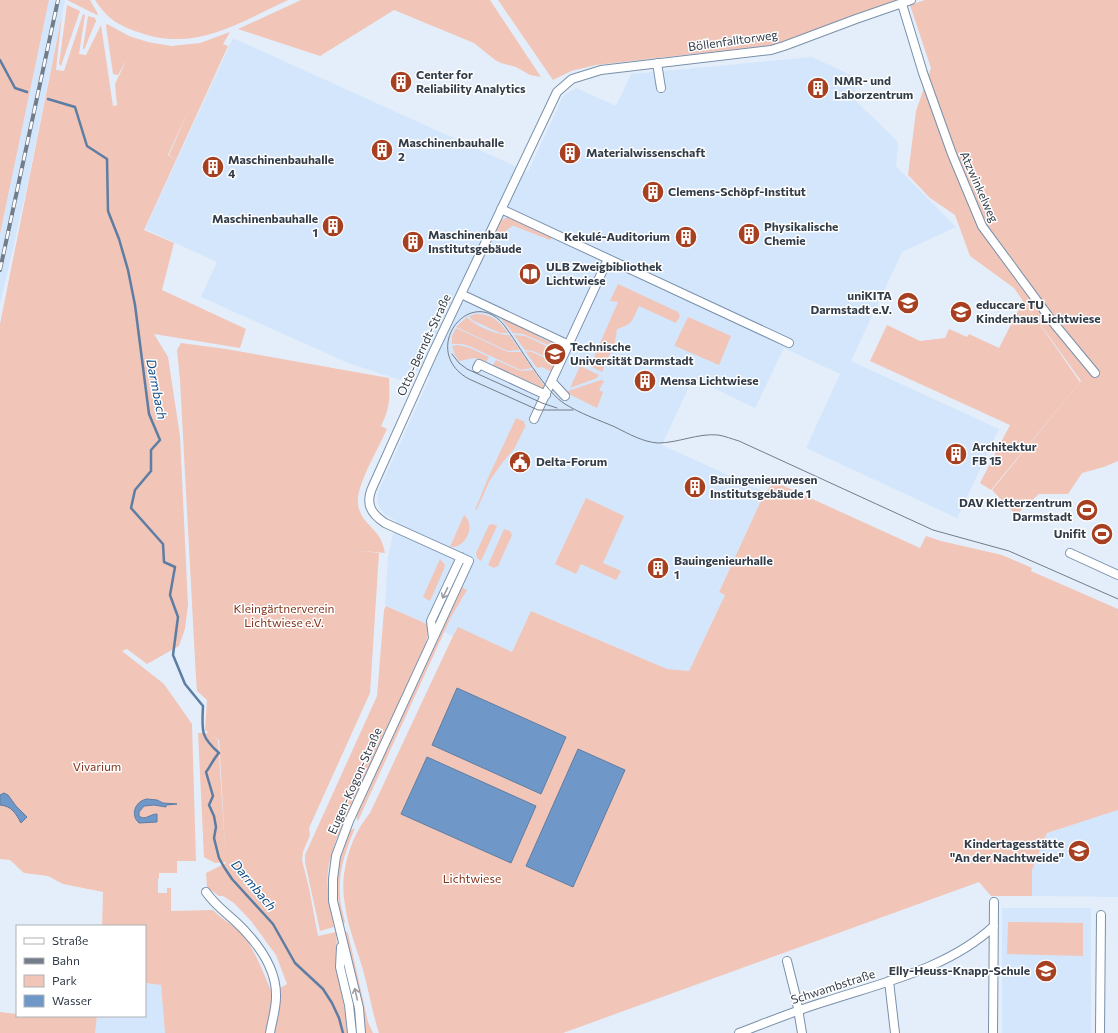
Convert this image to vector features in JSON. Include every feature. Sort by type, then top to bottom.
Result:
[{"type":"street","name":"Böllenfalltorweg","points":[[557,92],[572,79],[590,72],[771,50],[911,0]]},
{"type":"street","name":"Atzwinkelweg","points":[[902,4],[923,73],[952,154],[982,226],[1052,321],[1096,373]]},
{"type":"street","points":[[657,63],[661,88]]},
{"type":"street","name":"Otto-Berndt-Straße","points":[[469,561],[385,523],[376,517],[372,512],[369,502],[370,492],[461,294],[557,92]]},
{"type":"street","points":[[501,209],[789,343]]},
{"type":"street","points":[[534,419],[608,259]]},
{"type":"street","points":[[461,294],[569,344]]},
{"type":"street","points":[[477,368],[479,364],[546,395]]},
{"type":"street","points":[[552,382],[565,396]]},
{"type":"street","points":[[1070,553],[1118,575]]},
{"type":"street","name":"Eugen-Kogon-Straße","points":[[433,639],[431,621],[461,558]]},
{"type":"street","name":"Eugen-Kogon-Straße","points":[[361,1033],[359,1008],[333,902],[333,879],[336,856],[342,838],[469,561]]},
{"type":"street","points":[[206,892],[212,901],[246,932],[256,945],[274,977],[276,1007],[270,1033]]},
{"type":"street","points":[[994,902],[994,1033]]},
{"type":"street","points":[[1100,915],[1100,1033]]},
{"type":"street","name":"Schwambstraße","points":[[739,1033],[799,1010],[889,981],[941,962],[972,945],[994,926]]},
{"type":"street","name":"Eugen-Kogon-Straße","points":[[342,940],[340,967],[349,1005],[352,1033]]},
{"type":"street","points":[[787,961],[799,1010],[802,1033]]},
{"type":"street","points":[[889,981],[895,1033]]},
{"type":"shaded area","points":[[49,0],[65,0],[24,200],[0,305],[0,234]]},
{"type":"shaded area","name":"Technische Universität Darmstadt","points":[[233,38],[528,172],[563,96],[576,88],[616,106],[631,74],[812,57],[855,77],[856,101],[898,142],[896,166],[956,227],[902,252],[851,361],[999,429],[957,518],[806,448],[840,374],[784,348],[755,408],[693,378],[662,445],[765,492],[719,591],[725,595],[689,671],[667,669],[531,611],[512,652],[459,628],[453,636],[385,605],[388,557],[396,521],[384,514],[379,507],[377,500],[378,492],[430,377],[413,369],[400,380],[348,363],[201,297],[217,262],[145,229]]},
{"type":"shaded area","name":"Kindertagesstätte \"An der Nachtweide\"","points":[[1118,810],[1118,897],[1032,896],[1032,870],[1047,833]]},
{"type":"shaded area","name":"Elly-Heuss-Knapp-Schule","points":[[1002,908],[1091,908],[1091,1033],[1002,1033]]},
{"type":"shaded area","points":[[146,983],[161,985],[165,1033],[95,1033],[97,1017],[146,1017]]},
{"type":"green space","points":[[0,0],[49,0],[0,234]]},
{"type":"green space","points":[[67,0],[90,0],[98,14],[97,15]]},
{"type":"green space","points":[[95,0],[288,0],[234,26],[197,37],[178,39],[159,38],[124,27],[108,16]]},
{"type":"green space","points":[[301,0],[490,0],[541,77],[530,75],[516,67],[501,63],[474,43],[394,10],[320,56],[238,29]]},
{"type":"green space","points":[[498,0],[901,0],[772,45],[596,65],[571,71],[553,80]]},
{"type":"green space","points":[[925,0],[1118,0],[1118,461],[1104,467],[1082,473],[1068,494],[1039,494],[1016,515],[992,490],[1081,381],[1025,303],[1080,382],[991,490],[980,483],[1010,425],[870,361],[887,325],[920,341],[945,338],[949,329],[967,337],[969,334],[999,348],[1023,301],[1014,288],[970,256],[955,215],[930,198],[908,175],[916,111],[931,68],[910,5]]},
{"type":"green space","points":[[67,5],[80,11],[61,66],[59,64]]},
{"type":"green space","points":[[83,14],[85,15],[79,54],[86,55],[101,25],[113,106],[117,105],[115,84],[127,59],[118,75],[113,74],[106,26],[107,24],[129,36],[148,42],[171,46],[200,43],[230,32],[223,44],[228,46],[176,160],[144,230],[174,243],[162,290],[246,329],[240,348],[154,334],[168,357],[180,436],[188,605],[185,629],[179,646],[147,664],[127,649],[122,651],[164,684],[192,724],[196,861],[177,861],[177,873],[159,873],[158,893],[167,893],[167,888],[171,888],[171,911],[213,910],[237,929],[244,936],[252,949],[272,993],[287,984],[276,955],[251,921],[234,903],[223,896],[219,896],[207,887],[206,873],[226,862],[215,863],[204,857],[198,733],[209,733],[205,730],[207,700],[197,691],[180,380],[177,350],[181,343],[226,349],[389,378],[389,403],[381,426],[387,429],[362,482],[359,490],[358,501],[361,515],[382,541],[385,553],[351,550],[379,553],[370,693],[309,828],[310,835],[303,852],[302,860],[318,936],[336,932],[336,964],[346,1017],[347,1033],[165,1033],[161,985],[146,983],[146,925],[102,925],[103,892],[63,884],[48,876],[24,873],[10,860],[0,859],[0,324],[62,15],[56,70],[64,71]],"holes":[[[190,107],[169,155],[176,160],[168,155]],[[211,735],[219,740],[226,855],[218,740]]]},
{"type":"green space","points":[[88,16],[95,18],[96,21],[84,50],[83,48]]},
{"type":"green space","points":[[506,218],[511,218],[552,237],[550,240],[514,226],[502,234],[495,231],[500,221]]},
{"type":"green space","points":[[618,284],[678,312],[680,316],[676,323],[639,306],[631,321],[617,329],[615,342],[602,372],[590,366],[618,302],[610,301]]},
{"type":"green space","points":[[476,314],[486,315],[495,319],[508,333],[500,333],[472,320],[469,316]]},
{"type":"green space","points":[[498,315],[533,331],[539,337],[563,348],[562,351],[523,334],[513,333]]},
{"type":"green space","points":[[467,317],[475,324],[486,329],[504,335],[509,335],[520,350],[508,351],[456,327]]},
{"type":"green space","points":[[688,317],[731,336],[719,365],[675,346]]},
{"type":"green space","points":[[456,328],[508,352],[521,352],[532,368],[521,370],[469,346],[452,344],[452,336]]},
{"type":"green space","points":[[514,335],[525,336],[561,353],[557,362],[533,351],[525,350]]},
{"type":"green space","points":[[459,345],[470,348],[489,357],[486,362],[474,358],[459,361],[452,346]]},
{"type":"green space","points":[[525,351],[532,352],[556,363],[552,372],[542,367],[537,368]]},
{"type":"green space","points":[[496,360],[521,371],[533,370],[545,387],[544,389],[493,365]]},
{"type":"green space","points":[[580,366],[599,375],[597,378],[570,388]]},
{"type":"green space","points":[[601,380],[604,381],[599,390],[603,392],[597,408],[567,393],[568,391]]},
{"type":"green space","points":[[516,418],[525,422],[524,424],[526,425],[514,449],[490,480],[477,509],[475,510],[488,478]]},
{"type":"green space","name":"Lichtwiese","points":[[775,482],[920,548],[926,536],[941,541],[1002,555],[1032,568],[1031,571],[1118,609],[1118,810],[1047,833],[1032,870],[1032,896],[991,896],[979,882],[563,1033],[379,1033],[363,970],[346,914],[344,893],[345,869],[352,844],[357,833],[370,813],[458,627],[512,652],[531,611],[667,669],[689,671],[725,595],[719,592],[765,492]]},
{"type":"green space","points":[[586,498],[624,516],[603,563],[621,571],[616,580],[581,564],[576,574],[555,564]]},
{"type":"green space","points":[[464,515],[469,522],[468,535],[462,543],[456,547],[450,547]]},
{"type":"green space","points":[[493,524],[497,526],[481,561],[477,558],[476,553],[489,525]]},
{"type":"green space","points":[[504,529],[510,531],[512,535],[498,566],[494,568],[488,565]]},
{"type":"green space","points":[[440,559],[445,565],[430,601],[423,597]]},
{"type":"green space","points":[[461,587],[467,590],[451,617],[358,821],[356,816]]},
{"type":"green space","points":[[386,606],[427,624],[428,631],[426,643],[336,840],[328,872],[328,896],[334,927],[320,931],[305,862],[305,855],[377,696],[384,610]]},
{"type":"green space","points":[[355,828],[341,869],[340,898],[345,922],[343,924],[338,900],[339,866],[341,854],[349,831]]},
{"type":"green space","points":[[1008,922],[1083,923],[1083,956],[1007,954]]},
{"type":"green space","points":[[343,931],[348,933],[368,1022],[373,1033],[366,1033],[355,975]]},
{"type":"green space","points":[[0,1012],[16,1014],[16,1017],[97,1017],[95,1033],[0,1033]]},
{"type":"water","points":[[457,688],[566,737],[541,794],[432,745]]},
{"type":"water","points":[[578,749],[625,770],[573,887],[526,866]]},
{"type":"water","points":[[427,757],[536,806],[511,863],[401,814]]},
{"type":"water","points":[[4,793],[8,795],[27,817],[21,823],[11,809],[0,805],[0,795]]},
{"type":"water","points":[[147,799],[157,800],[163,803],[177,804],[166,805],[166,807],[154,805],[144,806],[139,812],[139,816],[145,818],[157,814],[157,822],[139,823],[136,820],[134,812],[135,809],[139,802]]},
{"type":"waterway","name":"Darmbach","points":[[0,60],[15,88],[27,92]]},
{"type":"waterway","name":"Darmbach","points":[[48,99],[75,107],[87,146],[107,159],[108,211],[119,239],[128,270],[135,305],[149,414],[160,440],[151,450],[151,471],[135,490],[131,508],[163,544],[164,562],[175,567],[170,595],[178,617],[173,655],[185,684],[203,706],[202,722],[205,737],[219,753],[206,772],[213,796],[209,805],[214,816],[216,827],[214,838],[219,858],[232,879],[273,924],[295,963],[323,989],[339,1018],[343,1033]]},
{"type":"tram line","points":[[573,410],[538,410],[469,379],[454,367],[448,353],[449,339],[455,326],[465,316],[477,312],[491,314],[504,325],[533,368],[557,398],[577,411],[636,437],[647,441],[666,443],[703,435],[718,435],[739,441],[933,530],[1009,551],[1118,599]]},
{"type":"tram line","points":[[452,354],[459,363],[467,369],[542,403],[557,408]]},
{"type":"railway","points":[[0,270],[58,0]]},
{"type":"place","name":"Center for Reliability Analytics","points":[[401,82]]},
{"type":"place","name":"NMR- und Laborzentrum","points":[[818,88]]},
{"type":"place","name":"Maschinenbauhalle 2","points":[[382,150]]},
{"type":"place","name":"Materialwissenschaft","points":[[570,153]]},
{"type":"place","name":"Maschinenbauhalle 4","points":[[213,167]]},
{"type":"place","name":"Clemens-Schöpf-Institut","points":[[653,192]]},
{"type":"place","name":"Maschinenbauhalle 1","points":[[333,226]]},
{"type":"place","name":"Physikalische Chemie","points":[[749,234]]},
{"type":"place","name":"Kekulé-Auditorium","points":[[686,237]]},
{"type":"place","name":"Maschinenbau Institutsgebäude","points":[[413,242]]},
{"type":"place","name":"ULB Zweigbibliothek Lichtwiese","points":[[530,274]]},
{"type":"place","name":"uniKITA Darmstadt e.V.","points":[[908,303]]},
{"type":"place","name":"educcare TU Kinderhaus Lichtwiese","points":[[961,312]]},
{"type":"place","name":"Technische Universität Darmstadt","points":[[555,354]]},
{"type":"place","name":"Mensa Lichtwiese","points":[[645,381]]},
{"type":"place","name":"Architektur FB 15","points":[[956,454]]},
{"type":"place","name":"Delta-Forum","points":[[520,462]]},
{"type":"place","name":"Bauingenieurwesen Institutsgebäude 1","points":[[695,487]]},
{"type":"place","name":"DAV Kletterzentrum Darmstadt","points":[[1087,510]]},
{"type":"place","name":"Unifit","points":[[1102,534]]},
{"type":"place","name":"Bauingenieurhalle 1","points":[[658,568]]},
{"type":"place","name":"Kindertagesstätte \"An der Nachtweide\"","points":[[1079,851]]},
{"type":"place","name":"Elly-Heuss-Knapp-Schule","points":[[1046,971]]},
{"type":"park label","name":"Kleingärtnerverein Lichtwiese e.V.","points":[[284,616]]},
{"type":"park label","name":"Vivarium","points":[[97,767]]}]
